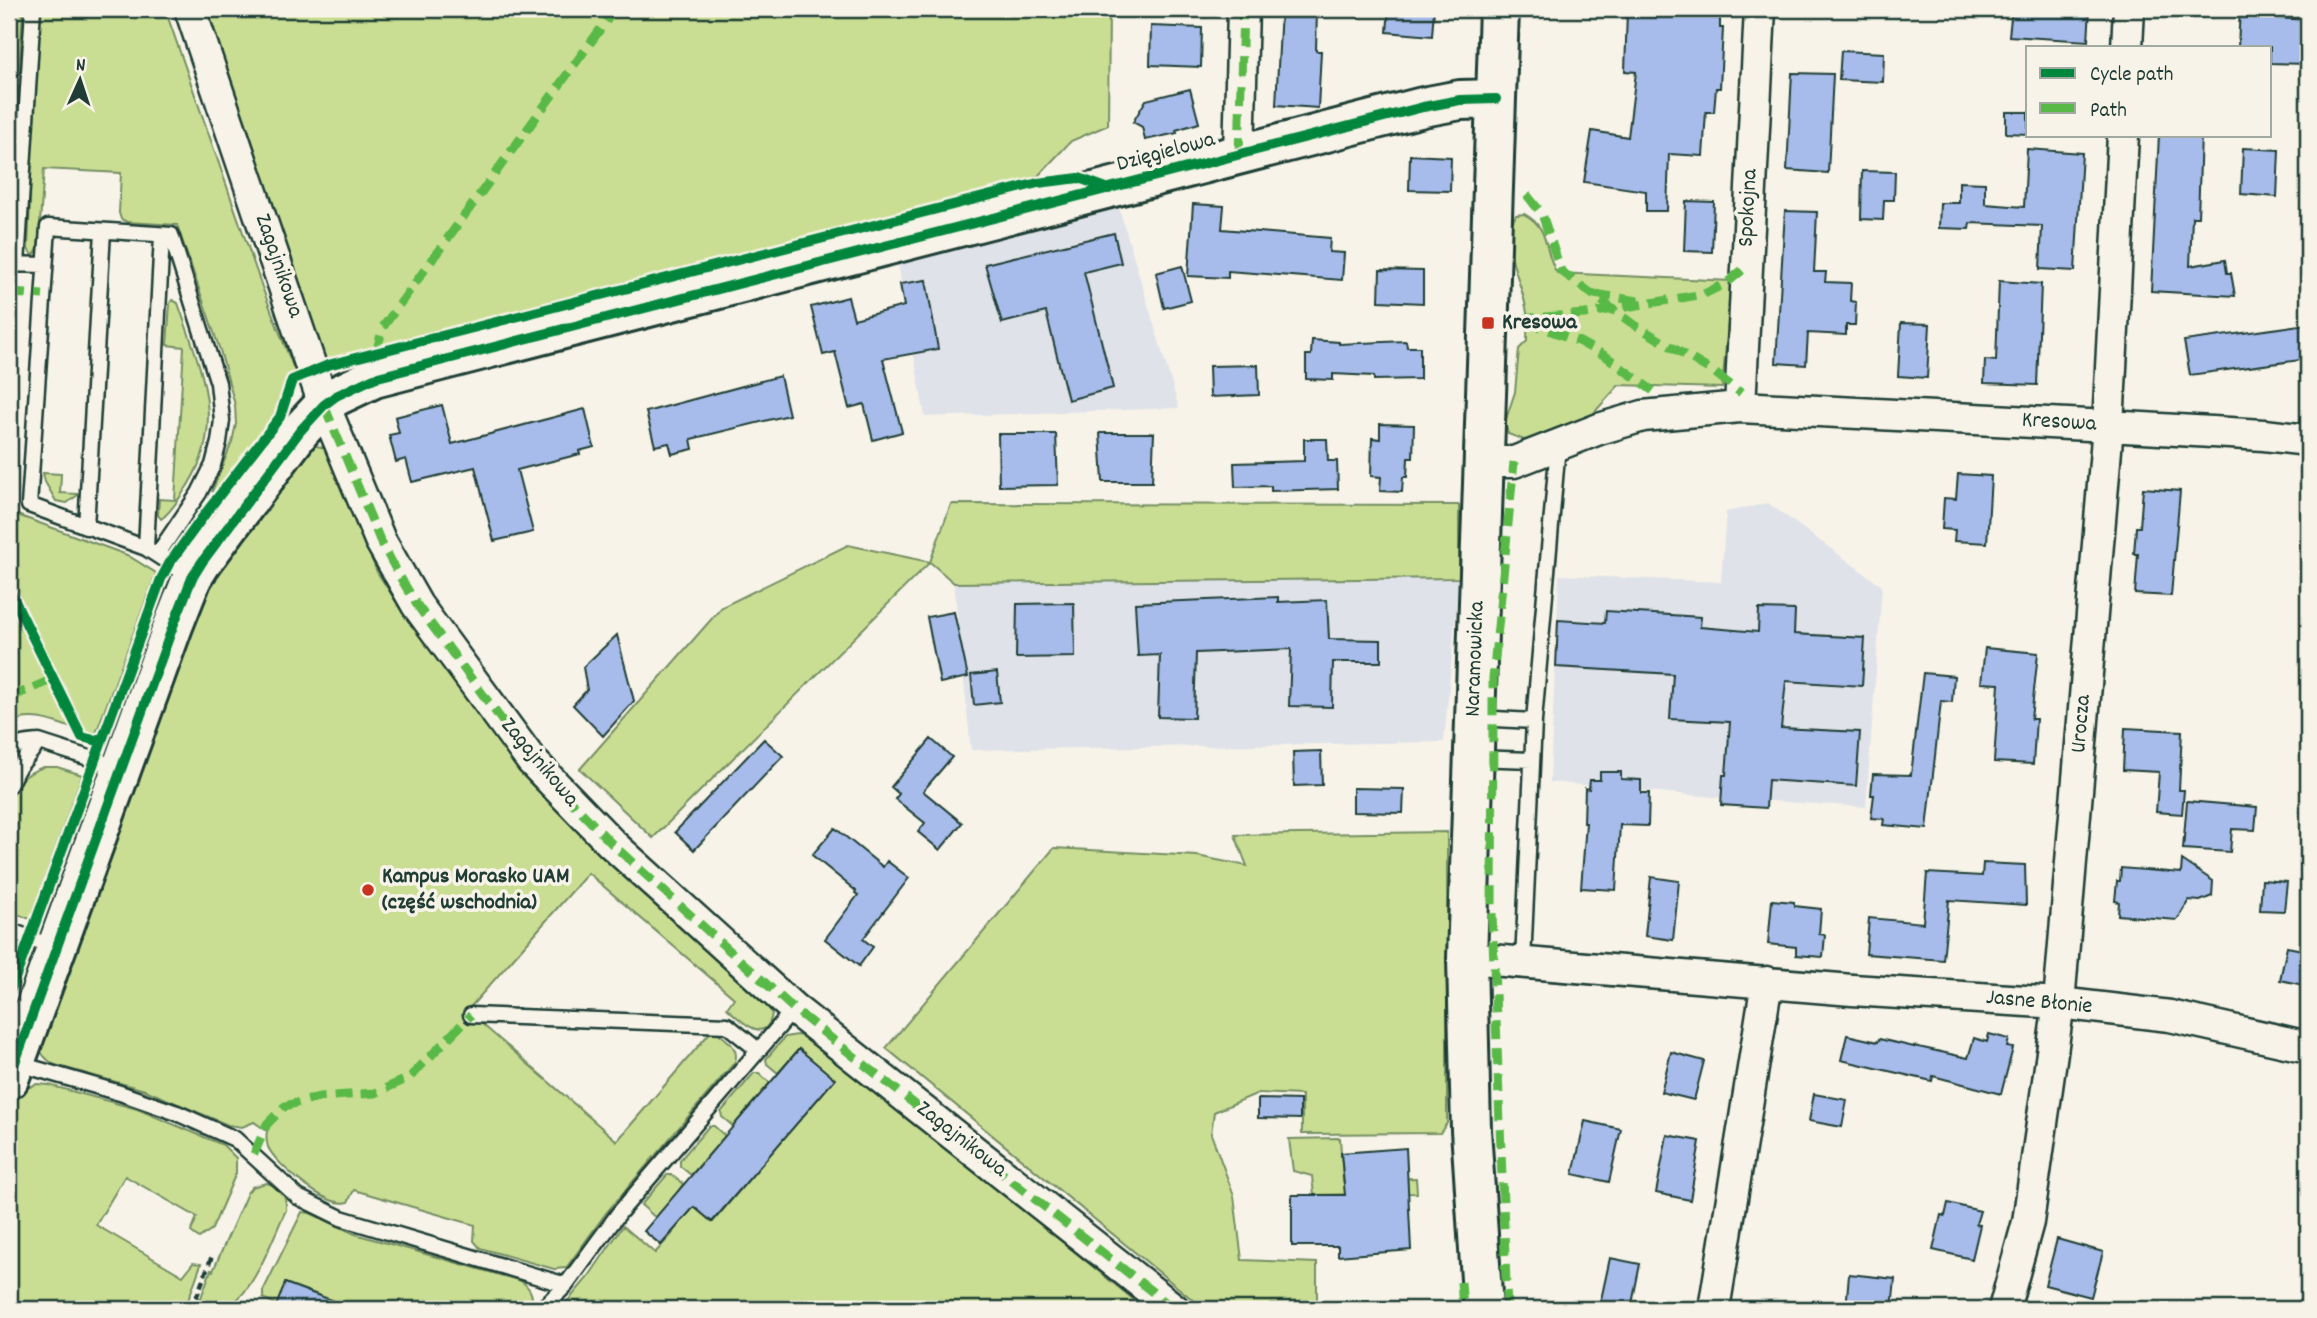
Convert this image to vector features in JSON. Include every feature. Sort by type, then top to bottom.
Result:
[{"type":"street","name":"Zagajnikowa","points":[[190,9],[324,405],[380,540],[425,616],[531,760],[612,844],[794,1009],[1174,1309]]},
{"type":"street","name":"Dzięgielowa","points":[[1239,155],[1244,9]]},
{"type":"street","name":"Naramowicka","points":[[1483,1309],[1471,1130],[1467,958],[1499,9]]},
{"type":"street","name":"Spokojna","points":[[1740,407],[1760,9]]},
{"type":"street","points":[[2127,46],[2129,9]]},
{"type":"street","name":"Dzięgielowa","points":[[10,1074],[192,578],[300,431],[324,405],[349,389],[374,378],[1451,101],[1496,99]]},
{"type":"street","name":"Urocza","points":[[2004,1309],[2028,1223],[2059,1003],[2108,425],[2123,136]]},
{"type":"street","name":"Kresowa","points":[[1483,462],[1514,462],[1600,429],[1643,416],[1740,407],[2108,425],[2308,440]]},
{"type":"street","name":"Jasne Błonie","points":[[1467,958],[1852,990],[2059,1003],[2170,1016],[2308,1047]]},
{"type":"street","points":[[1714,1309],[1767,982]]},
{"type":"lane","points":[[33,9],[13,264],[45,265]]},
{"type":"lane","points":[[151,552],[199,493],[219,442],[222,420],[218,383],[172,235],[48,227],[29,505],[151,552],[192,578]]},
{"type":"lane","points":[[86,527],[103,231]]},
{"type":"lane","points":[[151,552],[162,235]]},
{"type":"lane","points":[[1523,962],[1534,721],[1558,444]]},
{"type":"lane","points":[[1474,718],[1534,721]]},
{"type":"lane","points":[[9,751],[14,746],[39,743],[121,769]]},
{"type":"lane","points":[[9,785],[39,743]]},
{"type":"lane","points":[[1473,758],[1532,760]]},
{"type":"lane","points":[[9,930],[56,948]]},
{"type":"lane","points":[[542,1309],[566,1285],[619,1213],[794,1009]]},
{"type":"lane","points":[[471,1015],[727,1025],[758,1050]]},
{"type":"lane","points":[[10,1074],[120,1093],[177,1114],[235,1139],[298,1197],[341,1218],[566,1285]]},
{"type":"path","points":[[192,1309],[212,1256]]},
{"type":"shaded area","points":[[1119,208],[1179,408],[925,417],[898,264]]},
{"type":"shaded area","points":[[1768,503],[1882,586],[1866,807],[1724,798],[1550,782],[1559,575],[1721,582],[1726,512]]},
{"type":"shaded area","points":[[1459,578],[1444,742],[971,750],[954,583]]},
{"type":"green space","points":[[9,9],[23,9],[19,73],[9,73]]},
{"type":"green space","points":[[38,9],[165,9],[262,287],[295,372],[287,376],[274,415],[214,493],[212,491],[232,442],[236,424],[235,405],[220,350],[177,225],[127,222],[121,219],[121,173],[44,169],[38,249],[32,255],[28,249]]},
{"type":"green space","points":[[202,9],[1109,9],[1108,125],[1071,141],[1037,177],[323,360]]},
{"type":"green space","points":[[9,86],[18,87],[12,215],[9,215]]},
{"type":"green space","points":[[1524,214],[1539,226],[1543,233],[1557,273],[1732,281],[1722,388],[1619,385],[1592,415],[1563,429],[1527,441],[1508,434],[1505,422],[1515,392],[1519,349],[1527,341],[1525,301],[1513,264],[1510,239],[1516,215]]},
{"type":"green space","points":[[172,300],[178,303],[195,352],[207,399],[208,422],[205,446],[197,470],[175,504],[161,519],[158,515],[159,499],[175,500],[184,347],[167,345]]},
{"type":"green space","name":"Kampus Morasko UAM (część wschodnia)","points":[[311,445],[326,448],[332,454],[377,572],[411,625],[532,785],[766,1004],[772,1013],[765,1029],[759,1030],[745,1024],[727,1008],[734,998],[588,873],[467,1011],[617,1141],[713,1029],[730,1043],[735,1051],[735,1062],[606,1213],[566,1268],[554,1269],[480,1248],[474,1241],[475,1225],[354,1190],[348,1202],[328,1199],[304,1184],[281,1164],[268,1147],[267,1131],[254,1122],[242,1127],[228,1125],[145,1090],[55,1065],[44,1056],[37,1043],[193,607]]},
{"type":"green space","points":[[43,473],[61,474],[60,493],[79,494],[67,503],[56,501]]},
{"type":"green space","points":[[951,504],[1459,505],[1459,578],[954,583],[930,562]]},
{"type":"green space","points":[[9,512],[127,555],[156,573],[96,733],[87,733],[9,575]]},
{"type":"green space","points":[[848,545],[930,562],[653,838],[580,769],[722,607]]},
{"type":"green space","points":[[9,603],[71,728],[33,718],[9,723]]},
{"type":"green space","points":[[44,767],[57,767],[82,775],[30,919],[9,911],[9,814],[11,800],[20,781]]},
{"type":"green space","points":[[1447,832],[1447,1123],[1440,1133],[1302,1134],[1302,1095],[1258,1093],[1214,1112],[1211,1134],[1234,1196],[1242,1260],[1317,1263],[1317,1309],[1204,1309],[886,1048],[1054,848],[1197,856],[1247,866],[1235,835]]},
{"type":"green space","points":[[797,1035],[812,1039],[848,1067],[1145,1309],[561,1309],[589,1276],[623,1226],[655,1253],[673,1233],[641,1205],[667,1175],[672,1175],[683,1184],[677,1193],[713,1222],[834,1079],[799,1049],[778,1073],[767,1064],[766,1059],[785,1037]]},
{"type":"green space","points":[[754,1073],[759,1073],[770,1083],[733,1126],[722,1117],[721,1112]]},
{"type":"green space","points":[[37,1084],[137,1109],[223,1145],[236,1158],[236,1173],[212,1229],[199,1238],[191,1232],[197,1217],[125,1176],[96,1225],[183,1276],[193,1263],[201,1264],[185,1309],[9,1309],[9,1114],[19,1095]]},
{"type":"green space","points":[[709,1126],[714,1126],[725,1136],[691,1175],[680,1166],[680,1160]]},
{"type":"green space","points":[[1340,1138],[1343,1181],[1416,1178],[1417,1193],[1314,1195],[1312,1176],[1293,1171],[1289,1139]]},
{"type":"green space","points":[[266,1183],[282,1192],[286,1210],[254,1278],[246,1291],[226,1309],[197,1309],[211,1270],[213,1271],[247,1193],[252,1187]]},
{"type":"green space","points":[[302,1212],[310,1213],[355,1234],[521,1281],[531,1293],[530,1309],[357,1309],[285,1283],[277,1305],[263,1298],[263,1291]]},
{"type":"building","points":[[1281,9],[1317,9],[1316,51],[1321,51],[1318,108],[1276,105]]},
{"type":"building","points":[[1389,9],[1434,9],[1432,36],[1387,32]]},
{"type":"building","points":[[1653,9],[1687,9],[1687,14],[1720,14],[1720,28],[1723,28],[1720,88],[1716,88],[1714,112],[1706,112],[1703,156],[1669,154],[1667,211],[1646,211],[1646,191],[1584,182],[1592,131],[1628,137],[1636,72],[1625,71],[1627,12],[1653,12]]},
{"type":"building","points":[[2012,9],[2090,9],[2088,41],[2009,36]]},
{"type":"building","points":[[2240,9],[2280,9],[2279,18],[2308,20],[2308,64],[2272,63],[2272,46],[2238,46]]},
{"type":"building","points":[[1151,26],[1202,28],[1201,67],[1150,65]]},
{"type":"building","points":[[1841,51],[1884,53],[1883,82],[1839,80]]},
{"type":"building","points":[[1792,73],[1833,74],[1828,173],[1787,170]]},
{"type":"building","points":[[1190,89],[1199,123],[1176,130],[1177,133],[1145,140],[1142,127],[1133,122],[1146,100]]},
{"type":"building","points":[[2006,112],[2026,112],[2026,134],[2006,133]]},
{"type":"building","points":[[2159,136],[2201,136],[2198,217],[2192,217],[2190,266],[2225,260],[2227,273],[2231,273],[2235,296],[2151,291]]},
{"type":"building","points":[[2243,148],[2279,150],[2277,197],[2241,194]]},
{"type":"building","points":[[2027,149],[2082,153],[2075,271],[2040,269],[2042,226],[1970,223],[1969,229],[1939,228],[1940,203],[1959,203],[1959,182],[1985,183],[1985,204],[2024,207]]},
{"type":"building","points":[[1410,155],[1451,157],[1450,191],[1409,190]]},
{"type":"building","points":[[1862,171],[1895,172],[1894,200],[1884,200],[1883,220],[1861,219]]},
{"type":"building","points":[[1686,201],[1714,202],[1712,252],[1684,251]]},
{"type":"building","points":[[1193,204],[1224,206],[1222,229],[1330,238],[1329,252],[1344,253],[1342,280],[1228,271],[1228,278],[1188,276]]},
{"type":"building","points":[[1785,211],[1817,212],[1814,272],[1826,272],[1825,282],[1851,283],[1850,301],[1856,302],[1855,325],[1846,325],[1846,335],[1808,333],[1806,365],[1776,363]]},
{"type":"building","points":[[1114,233],[1121,263],[1084,272],[1113,388],[1068,400],[1046,312],[1002,323],[985,264]]},
{"type":"building","points":[[1182,266],[1191,301],[1164,308],[1156,273]]},
{"type":"building","points":[[1380,270],[1423,271],[1423,303],[1379,301]]},
{"type":"building","points":[[926,280],[938,349],[883,359],[902,432],[873,440],[864,404],[849,408],[835,352],[823,355],[811,307],[848,297],[854,319],[904,306],[900,284]]},
{"type":"building","points":[[1999,281],[2041,284],[2037,385],[1984,383],[1985,360],[1996,361]]},
{"type":"building","points":[[1901,323],[1930,324],[1927,378],[1898,376]]},
{"type":"building","points":[[2308,324],[2308,359],[2190,375],[2184,341]]},
{"type":"building","points":[[1312,340],[1339,344],[1406,341],[1407,347],[1420,347],[1420,379],[1374,380],[1374,376],[1333,374],[1333,380],[1306,379],[1306,355],[1311,355]]},
{"type":"building","points":[[1258,365],[1259,395],[1210,397],[1209,366]]},
{"type":"building","points":[[780,376],[789,415],[691,439],[693,449],[672,454],[669,443],[655,446],[646,412]]},
{"type":"building","points":[[442,405],[452,444],[585,409],[594,447],[579,451],[580,454],[517,470],[533,532],[494,541],[475,467],[412,482],[406,459],[396,462],[389,435],[399,433],[395,417]]},
{"type":"building","points":[[1380,424],[1414,425],[1413,458],[1408,458],[1407,477],[1403,477],[1402,492],[1380,491],[1381,477],[1371,476],[1372,438],[1380,439]]},
{"type":"building","points":[[1100,433],[1154,433],[1152,482],[1103,482]]},
{"type":"building","points":[[998,434],[1056,434],[1058,485],[999,486]]},
{"type":"building","points":[[1304,439],[1327,439],[1328,461],[1337,461],[1338,489],[1271,491],[1271,486],[1235,487],[1234,463],[1304,461]]},
{"type":"building","points":[[1958,474],[1991,476],[1987,543],[1954,541],[1955,530],[1942,529],[1944,498],[1956,499]]},
{"type":"building","points":[[2143,488],[2180,491],[2171,596],[2135,594],[2138,554],[2134,554],[2136,527],[2140,527]]},
{"type":"building","points":[[1278,597],[1278,602],[1327,600],[1329,639],[1381,640],[1381,662],[1333,662],[1332,707],[1289,706],[1291,649],[1196,653],[1194,718],[1158,717],[1160,655],[1138,656],[1135,603]]},
{"type":"building","points":[[1074,603],[1075,657],[1016,658],[1017,604]]},
{"type":"building","points":[[1759,609],[1795,610],[1794,634],[1865,638],[1862,686],[1786,681],[1781,728],[1860,732],[1856,786],[1768,780],[1766,808],[1721,805],[1730,722],[1670,719],[1673,674],[1556,667],[1558,620],[1605,623],[1606,611],[1701,617],[1700,627],[1758,632]]},
{"type":"building","points":[[954,612],[968,677],[940,683],[927,617]]},
{"type":"building","points":[[617,635],[634,701],[603,736],[573,705],[587,690],[583,667]]},
{"type":"building","points":[[1985,648],[2038,653],[2031,719],[2036,719],[2033,764],[1994,762],[1999,684],[1981,683]]},
{"type":"building","points":[[997,672],[1000,702],[974,705],[971,675]]},
{"type":"building","points":[[1923,673],[1954,676],[1952,702],[1941,701],[1927,829],[1883,825],[1884,819],[1871,818],[1873,774],[1911,775]]},
{"type":"building","points":[[2125,728],[2182,731],[2179,790],[2184,790],[2182,814],[2156,812],[2159,772],[2123,770]]},
{"type":"building","points":[[764,739],[783,756],[694,850],[675,832]]},
{"type":"building","points":[[931,739],[952,757],[923,791],[962,823],[940,850],[918,832],[925,823],[895,799],[899,794],[891,787]]},
{"type":"building","points":[[1321,751],[1322,785],[1294,786],[1293,752]]},
{"type":"building","points":[[1600,772],[1621,772],[1621,779],[1641,780],[1641,793],[1649,793],[1648,826],[1620,825],[1616,890],[1581,888],[1586,823],[1585,788],[1589,789],[1590,780],[1600,780]]},
{"type":"building","points":[[1353,788],[1404,789],[1403,813],[1353,812]]},
{"type":"building","points":[[2187,801],[2257,807],[2255,830],[2232,829],[2230,852],[2183,849]]},
{"type":"building","points":[[835,828],[883,867],[887,861],[909,878],[863,939],[873,947],[859,966],[825,939],[858,895],[812,855]]},
{"type":"building","points":[[2182,860],[2213,881],[2212,896],[2200,901],[2189,900],[2177,920],[2118,915],[2119,902],[2115,901],[2121,868],[2181,873]]},
{"type":"building","points":[[1983,863],[2025,865],[2026,905],[1949,900],[1943,960],[1866,954],[1869,918],[1923,923],[1927,873],[1982,876]]},
{"type":"building","points":[[1651,877],[1679,881],[1673,940],[1645,936]]},
{"type":"building","points":[[2262,880],[2287,882],[2284,911],[2260,910]]},
{"type":"building","points":[[1772,900],[1821,909],[1819,934],[1825,935],[1823,957],[1796,955],[1796,947],[1768,944]]},
{"type":"building","points":[[2287,947],[2308,951],[2308,986],[2280,980]]},
{"type":"building","points":[[1989,1034],[2009,1039],[2007,1047],[2013,1048],[2001,1094],[1933,1076],[1932,1081],[1841,1060],[1847,1035],[1968,1058],[1974,1038],[1987,1042]]},
{"type":"building","points":[[799,1049],[835,1079],[712,1222],[694,1207],[661,1245],[644,1231]]},
{"type":"building","points":[[1671,1052],[1704,1061],[1694,1100],[1661,1092]]},
{"type":"building","points":[[1814,1094],[1847,1100],[1842,1127],[1809,1121]]},
{"type":"building","points":[[1258,1099],[1300,1100],[1300,1119],[1258,1118]]},
{"type":"building","points":[[1585,1121],[1621,1129],[1609,1182],[1573,1174]]},
{"type":"building","points":[[1667,1135],[1700,1141],[1690,1200],[1656,1193]]},
{"type":"building","points":[[1406,1148],[1411,1250],[1338,1256],[1338,1246],[1292,1246],[1292,1195],[1345,1195],[1341,1153]]},
{"type":"building","points":[[1948,1203],[1980,1211],[1976,1224],[1980,1225],[1972,1259],[1933,1250],[1941,1215],[1945,1216]]},
{"type":"building","points":[[2057,1239],[2103,1252],[2091,1297],[2045,1285]]},
{"type":"building","points":[[1610,1258],[1640,1264],[1631,1309],[1599,1309]]},
{"type":"building","points":[[1849,1274],[1895,1279],[1892,1309],[1846,1309]]},
{"type":"building","points":[[285,1283],[349,1307],[349,1309],[275,1309]]},
{"type":"marked path","points":[[376,353],[383,327],[615,9]]},
{"type":"marked path","points":[[1239,155],[1243,9]]},
{"type":"marked path","points":[[1527,195],[1542,214],[1561,271],[1630,322],[1715,373],[1741,393]]},
{"type":"marked path","points":[[1517,319],[1585,314],[1704,294],[1728,282],[1746,267]]},
{"type":"marked path","points":[[9,293],[43,295]]},
{"type":"marked path","points":[[1594,294],[1639,301]]},
{"type":"marked path","points":[[1524,321],[1578,341],[1607,357],[1653,391]]},
{"type":"marked path","points":[[324,405],[380,540],[400,577],[417,605],[531,760],[612,844],[794,1009],[1174,1309]]},
{"type":"marked path","points":[[1507,1309],[1492,913],[1493,678],[1514,462]]},
{"type":"marked path","points":[[9,698],[53,679]]},
{"type":"marked path","points":[[254,1154],[267,1124],[285,1106],[319,1097],[375,1093],[409,1078],[471,1015]]},
{"type":"marked path","points":[[1461,1282],[1463,1309]]},
{"type":"cycle path","points":[[9,1079],[192,578],[300,431],[336,396],[374,378],[1423,107],[1460,100],[1496,99]]},
{"type":"cycle path","points":[[9,995],[161,579],[205,514],[280,417],[292,380],[328,365],[1038,183],[1079,178],[1109,189]]},
{"type":"cycle path","points":[[9,589],[82,737],[94,740],[102,738]]},
{"type":"place","name":"Kresowa","points":[[1488,323]]},
{"type":"place","name":"Kampus Morasko UAM (część wschodnia)","points":[[368,890]]}]
